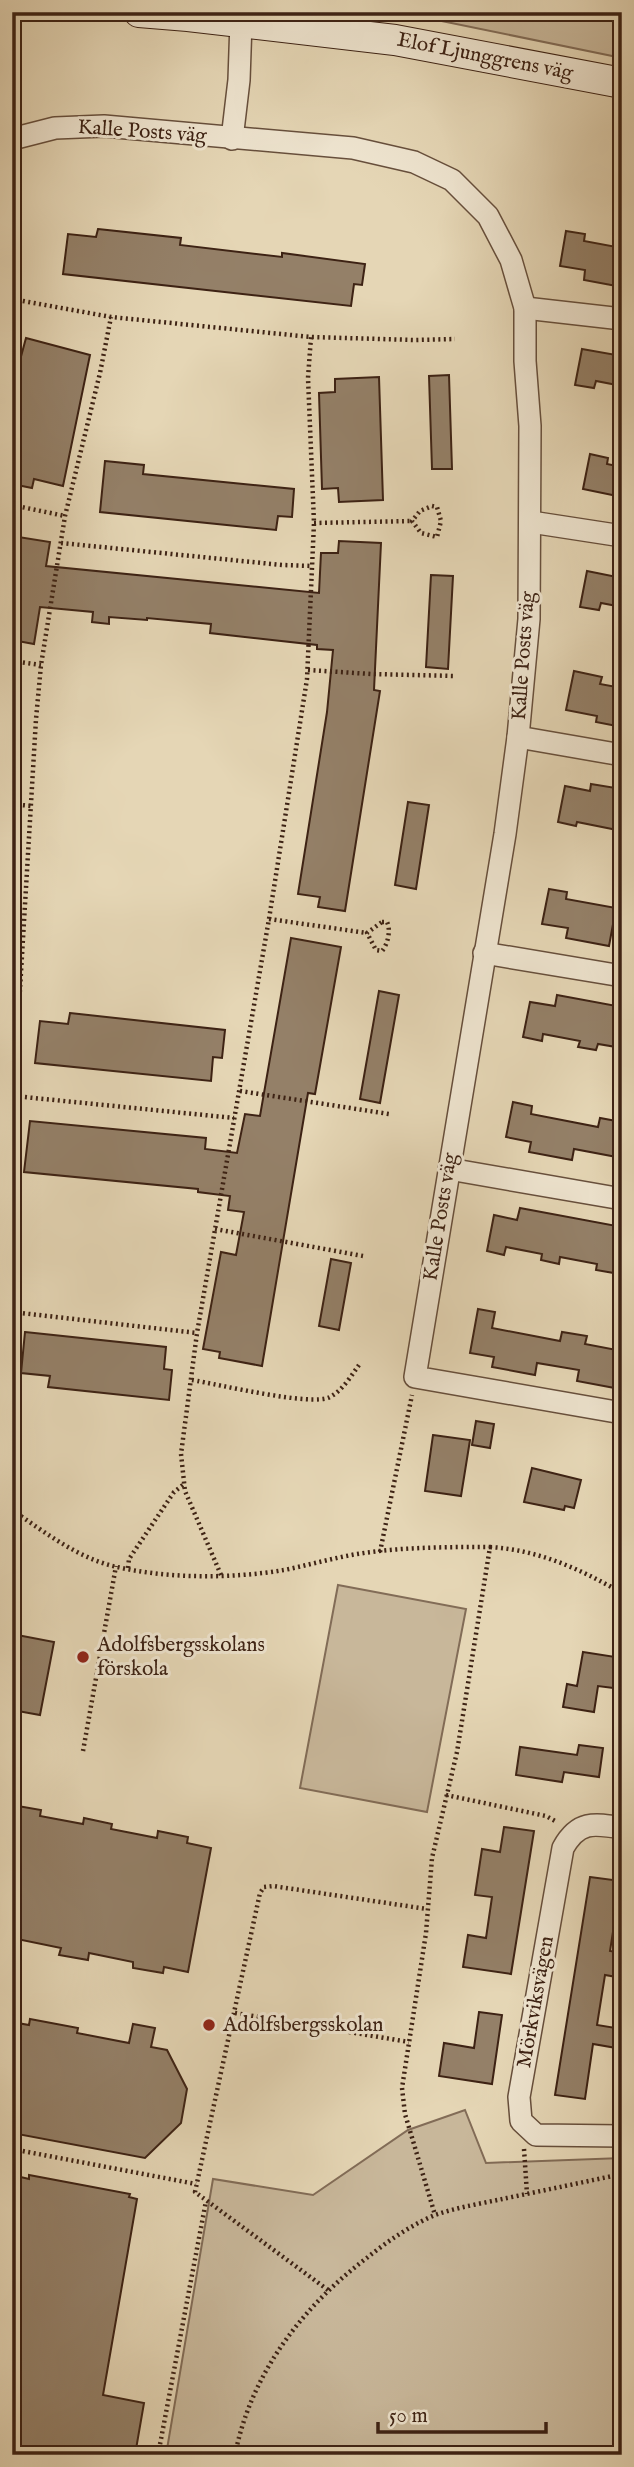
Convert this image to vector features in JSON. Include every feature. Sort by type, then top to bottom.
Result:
[{"type":"street","name":"Elof Ljunggrens väg","points":[[139,12],[395,40],[622,83]]},
{"type":"street","name":"Kalle Posts väg","points":[[232,139],[239,80],[241,22]]},
{"type":"street","name":"Kalle Posts väg","points":[[12,139],[40,131],[87,126],[354,148],[414,162],[452,180],[488,216],[511,260],[525,309],[530,426],[529,619],[518,737],[505,834],[415,1377],[622,1413]]},
{"type":"street","points":[[525,309],[622,319]]},
{"type":"street","points":[[531,523],[622,536]]},
{"type":"street","points":[[518,737],[622,755]]},
{"type":"street","points":[[484,953],[622,976]]},
{"type":"street","points":[[449,1169],[622,1199]]},
{"type":"street","points":[[571,1833],[585,1826],[622,1828]]},
{"type":"street","name":"Mörkviksvägen","points":[[530,2129],[521,2121],[519,2097],[563,1848],[571,1833]]},
{"type":"street","points":[[530,2129],[536,2135],[622,2136]]},
{"type":"path","points":[[12,299],[111,317],[311,337],[455,339]]},
{"type":"path","points":[[12,1124],[41,665],[65,516],[111,317]]},
{"type":"path","points":[[221,1575],[184,1484],[181,1454],[197,1333],[269,919],[308,670],[314,523],[308,378],[311,337]]},
{"type":"path","points":[[12,505],[65,516]]},
{"type":"path","points":[[427,507],[437,507],[441,521],[437,537],[421,533],[412,521],[427,507]]},
{"type":"path","points":[[314,523],[412,521]]},
{"type":"path","points":[[61,543],[312,566]]},
{"type":"path","points":[[12,661],[41,665]]},
{"type":"path","points":[[308,670],[456,676]]},
{"type":"path","points":[[12,804],[31,806]]},
{"type":"path","points":[[269,919],[367,933],[382,922],[387,922],[389,926],[382,951],[376,950],[367,933]]},
{"type":"path","points":[[12,955],[22,956]]},
{"type":"path","points":[[240,1091],[389,1114]]},
{"type":"path","points":[[14,1097],[234,1118]]},
{"type":"path","points":[[215,1229],[363,1256]]},
{"type":"path","points":[[12,1312],[197,1333]]},
{"type":"path","points":[[192,1380],[265,1394],[322,1400],[337,1392],[359,1365]]},
{"type":"path","points":[[380,1552],[412,1394]]},
{"type":"path","points":[[128,1568],[129,1559],[174,1492],[184,1484]]},
{"type":"path","points":[[12,1510],[90,1558],[116,1566],[177,1575],[221,1575],[281,1570],[380,1552],[490,1547],[527,1551],[569,1565],[622,1593]]},
{"type":"path","points":[[435,2215],[402,2102],[402,2088],[426,1933],[432,1858],[459,1739],[490,1547]]},
{"type":"path","points":[[83,1751],[116,1566]]},
{"type":"path","points":[[446,1795],[545,1816],[560,1823],[571,1833]]},
{"type":"path","points":[[328,2290],[195,2192],[260,1893],[264,1887],[273,1886],[427,1909]]},
{"type":"path","points":[[235,2013],[409,2042]]},
{"type":"path","points":[[527,2193],[524,2156],[530,2129]]},
{"type":"path","points":[[12,2149],[196,2184]]},
{"type":"path","points":[[235,2455],[250,2400],[297,2325],[328,2290],[381,2246],[435,2215],[622,2174]]},
{"type":"path","points":[[158,2455],[206,2202]]},
{"type":"shaded area","points":[[394,12],[622,12],[622,58],[422,17]]},
{"type":"shaded area","points":[[338,1585],[466,1609],[427,1812],[300,1788]]},
{"type":"shaded area","points":[[465,2110],[486,2163],[622,2158],[622,2455],[166,2455],[213,2179],[313,2195],[408,2130]]},
{"type":"building","points":[[98,229],[181,238],[180,245],[282,257],[282,253],[365,264],[362,285],[354,284],[351,306],[63,274],[68,234],[96,237]]},
{"type":"building","points":[[566,231],[585,234],[584,241],[622,248],[622,287],[584,280],[585,270],[560,266]]},
{"type":"building","points":[[26,338],[90,355],[63,486],[34,479],[32,488],[12,484],[12,390]]},
{"type":"building","points":[[582,349],[622,356],[622,386],[596,381],[594,388],[575,385]]},
{"type":"building","points":[[449,375],[452,469],[432,469],[429,376]]},
{"type":"building","points":[[379,377],[383,500],[339,502],[338,488],[322,489],[319,393],[335,392],[335,379]]},
{"type":"building","points":[[590,454],[608,458],[607,464],[622,467],[622,497],[583,489]]},
{"type":"building","points":[[105,461],[144,465],[143,474],[294,489],[292,517],[278,516],[276,530],[100,512]]},
{"type":"building","points":[[12,536],[50,542],[46,566],[319,593],[321,553],[338,553],[339,541],[381,543],[374,690],[380,691],[345,911],[318,907],[320,897],[298,894],[327,712],[333,650],[317,649],[317,645],[210,633],[211,624],[109,617],[109,624],[92,622],[93,612],[40,607],[34,644],[12,640]]},
{"type":"building","points":[[587,571],[622,578],[622,607],[601,603],[599,610],[580,607]]},
{"type":"building","points":[[431,575],[453,576],[448,669],[426,667]]},
{"type":"building","points":[[574,671],[602,677],[600,684],[622,688],[622,727],[596,722],[597,716],[566,710]]},
{"type":"building","points":[[591,784],[622,789],[622,831],[577,822],[576,826],[558,822],[565,786],[590,791]]},
{"type":"building","points":[[408,802],[429,805],[416,889],[395,885]]},
{"type":"building","points":[[549,889],[567,892],[566,899],[616,908],[609,946],[566,938],[568,928],[542,924]]},
{"type":"building","points":[[291,938],[341,947],[315,1094],[308,1093],[262,1366],[219,1358],[220,1352],[203,1349],[221,1252],[236,1255],[244,1212],[228,1210],[230,1196],[198,1192],[198,1189],[24,1172],[30,1121],[206,1138],[205,1149],[237,1153],[245,1114],[260,1116]]},
{"type":"building","points":[[379,991],[399,995],[380,1103],[360,1099]]},
{"type":"building","points":[[557,995],[622,1007],[622,1048],[598,1044],[596,1050],[578,1047],[580,1041],[543,1034],[542,1041],[523,1037],[530,1002],[555,1006]]},
{"type":"building","points":[[70,1013],[225,1030],[222,1058],[213,1057],[211,1081],[35,1063],[40,1021],[68,1024]]},
{"type":"building","points":[[513,1102],[532,1106],[531,1114],[598,1127],[600,1118],[622,1122],[622,1158],[574,1149],[572,1160],[529,1152],[531,1142],[506,1137]]},
{"type":"building","points":[[520,1208],[622,1227],[622,1269],[615,1267],[614,1273],[596,1270],[597,1264],[560,1257],[559,1264],[541,1260],[542,1254],[506,1247],[504,1255],[487,1251],[494,1215],[517,1220]]},
{"type":"building","points":[[331,1259],[351,1263],[339,1330],[319,1326]]},
{"type":"building","points":[[478,1309],[495,1312],[492,1328],[560,1341],[562,1332],[587,1336],[585,1344],[622,1351],[620,1389],[577,1381],[579,1370],[537,1363],[535,1375],[492,1367],[494,1357],[470,1353]]},
{"type":"building","points":[[25,1332],[166,1347],[164,1369],[172,1370],[169,1400],[48,1387],[50,1376],[21,1373]]},
{"type":"building","points":[[476,1421],[494,1424],[490,1448],[472,1445]]},
{"type":"building","points":[[433,1435],[470,1440],[461,1496],[425,1491]]},
{"type":"building","points":[[532,1468],[581,1480],[574,1508],[565,1506],[564,1510],[524,1502]]},
{"type":"building","points":[[12,1634],[54,1642],[40,1715],[12,1710]]},
{"type":"building","points":[[583,1652],[622,1658],[622,1689],[598,1686],[594,1712],[563,1707],[567,1684],[577,1686]]},
{"type":"building","points":[[579,1745],[603,1748],[599,1777],[564,1772],[562,1782],[516,1775],[520,1747],[577,1755]]},
{"type":"building","points":[[12,1805],[41,1810],[40,1816],[83,1824],[84,1818],[112,1824],[111,1829],[157,1838],[158,1831],[188,1837],[187,1843],[211,1848],[188,1972],[164,1967],[163,1973],[133,1968],[133,1962],[89,1953],[88,1960],[59,1955],[61,1948],[12,1938]]},
{"type":"building","points":[[504,1827],[534,1831],[511,1974],[463,1967],[468,1935],[486,1938],[492,1897],[475,1895],[482,1849],[500,1852]]},
{"type":"building","points":[[590,1877],[621,1881],[610,1951],[622,1953],[622,1978],[605,1975],[597,2025],[622,2029],[622,2049],[593,2044],[585,2099],[555,2095]]},
{"type":"building","points":[[479,2012],[502,2015],[492,2084],[439,2076],[444,2043],[474,2048]]},
{"type":"building","points":[[30,2019],[78,2028],[77,2033],[129,2043],[133,2024],[155,2028],[151,2047],[167,2050],[187,2089],[181,2123],[145,2158],[12,2133],[12,2022],[29,2025]]},
{"type":"building","points":[[12,2175],[29,2179],[29,2175],[130,2194],[129,2197],[137,2199],[103,2395],[144,2403],[135,2455],[12,2455]]},
{"type":"place","name":"Adolfsbergsskolans förskola","points":[[83,1657]]},
{"type":"place","name":"Adolfsbergsskolan","points":[[209,2025]]}]
